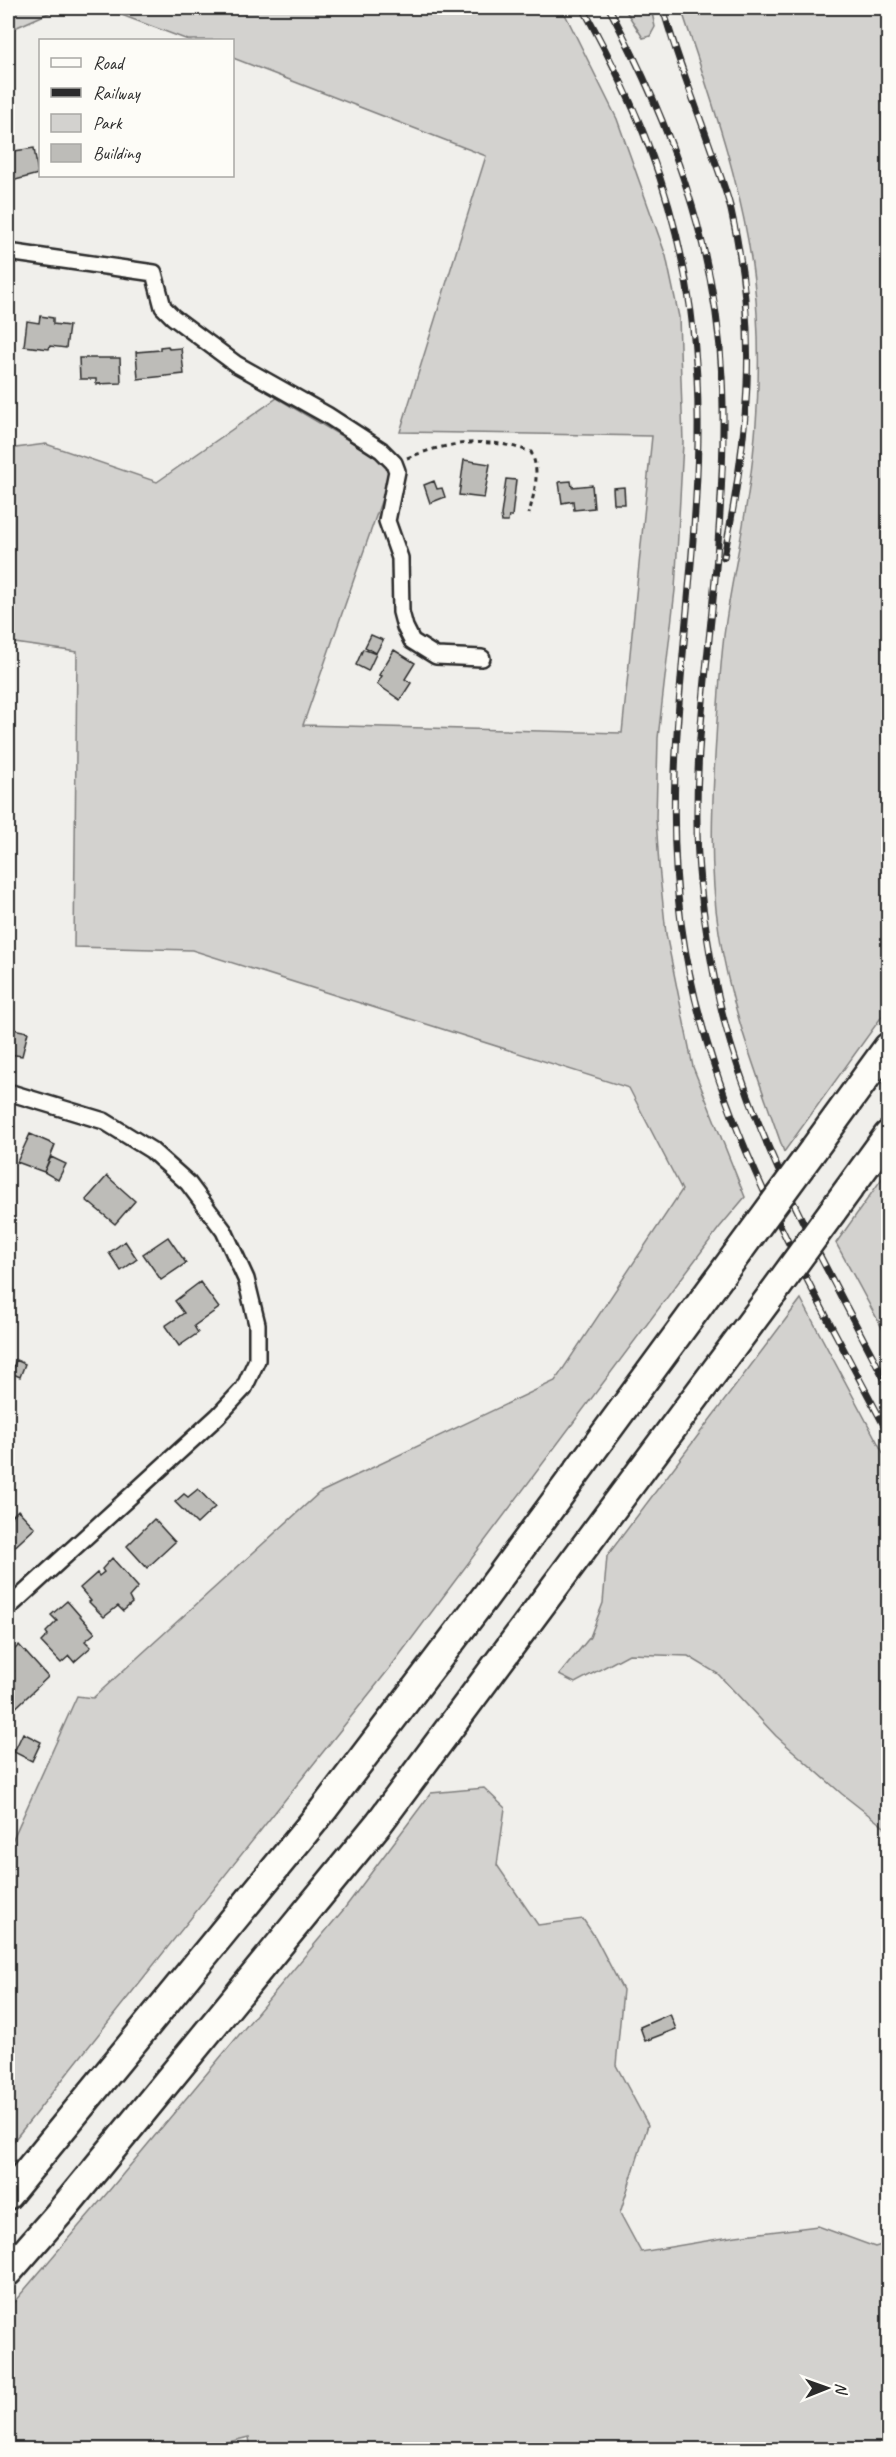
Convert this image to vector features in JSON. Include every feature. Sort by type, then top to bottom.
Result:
[{"type":"highway","points":[[8,2195],[323,1810],[485,1597],[888,1047]]},
{"type":"highway","points":[[8,2272],[69,2201],[379,1822],[888,1135]]},
{"type":"street","points":[[8,252],[154,273],[163,307],[173,317],[236,364],[327,415],[381,450],[394,463],[397,471],[387,521],[400,558],[402,612],[405,627],[412,641],[422,650],[436,656],[482,658]]},
{"type":"street","points":[[8,1092],[104,1121],[151,1150],[188,1183],[224,1231],[246,1279],[257,1324],[257,1360],[244,1388],[218,1416],[8,1608]]},
{"type":"path","points":[[394,463],[427,450],[454,444],[489,442],[531,452],[536,464],[537,477],[529,514]]},
{"type":"green space","points":[[8,8],[60,8],[8,31]]},
{"type":"green space","points":[[103,8],[562,8],[617,119],[666,256],[679,317],[683,443],[675,590],[658,738],[656,818],[666,934],[693,1067],[745,1197],[719,1228],[389,1669],[8,2148],[8,1850],[77,1696],[93,1698],[319,1493],[555,1381],[682,1190],[629,1088],[192,950],[74,947],[77,652],[8,642],[8,449],[46,444],[157,482],[277,398],[382,460],[389,467],[390,476],[303,725],[622,733],[652,436],[400,432],[486,156],[234,58],[234,39],[185,39]]},
{"type":"green space","points":[[624,8],[651,8],[655,27],[650,36],[643,38]]},
{"type":"green space","points":[[681,8],[888,8],[888,1008],[784,1152],[746,1043],[730,988],[716,908],[712,836],[722,656],[755,439],[758,389],[757,314],[747,236],[739,197],[718,121]]},
{"type":"green space","points":[[888,1170],[888,1339],[836,1243]]},
{"type":"green space","points":[[801,1299],[888,1462],[888,1830],[842,1794],[776,1736],[718,1674],[688,1656],[629,1654],[575,1683],[559,1675],[590,1637],[603,1603],[607,1556]]},
{"type":"green space","points":[[484,1788],[505,1808],[497,1865],[538,1925],[583,1919],[623,1990],[616,2065],[648,2125],[620,2213],[641,2252],[736,2236],[818,2226],[875,2247],[888,2243],[888,2449],[251,2450],[249,2437],[196,2450],[8,2449],[8,2309],[344,1909],[431,1793]]},
{"type":"building","points":[[34,148],[38,174],[8,182],[8,152]]},
{"type":"building","points":[[40,316],[53,318],[53,324],[69,326],[66,348],[50,346],[49,349],[24,346],[27,321],[39,323]]},
{"type":"building","points":[[168,346],[169,349],[181,348],[184,374],[138,379],[136,352],[160,350],[160,347]]},
{"type":"building","points":[[79,358],[120,358],[121,383],[96,384],[96,379],[80,379]]},
{"type":"building","points":[[464,460],[490,464],[484,498],[459,495]]},
{"type":"building","points":[[506,479],[516,480],[512,516],[509,516],[508,522],[502,522],[501,515]]},
{"type":"building","points":[[434,481],[437,489],[442,488],[445,497],[430,503],[424,485]]},
{"type":"building","points":[[571,481],[572,487],[592,485],[594,508],[574,510],[573,501],[562,503],[559,482]]},
{"type":"building","points":[[624,487],[625,504],[614,504],[613,488]]},
{"type":"building","points":[[371,635],[383,640],[376,653],[365,647]]},
{"type":"building","points":[[363,649],[376,654],[368,671],[356,665]]},
{"type":"building","points":[[394,650],[415,663],[405,679],[411,683],[400,700],[377,684],[382,676],[379,675]]},
{"type":"building","points":[[8,1028],[28,1032],[22,1056],[8,1054]]},
{"type":"building","points":[[30,1134],[55,1145],[44,1172],[17,1162]]},
{"type":"building","points":[[51,1157],[66,1164],[58,1180],[44,1172]]},
{"type":"building","points":[[107,1176],[135,1201],[115,1224],[86,1200]]},
{"type":"building","points":[[168,1237],[186,1263],[161,1280],[143,1254]]},
{"type":"building","points":[[125,1241],[137,1259],[121,1271],[109,1253]]},
{"type":"building","points":[[200,1282],[219,1308],[194,1326],[198,1333],[179,1346],[165,1326],[184,1313],[175,1301]]},
{"type":"building","points":[[16,1360],[25,1364],[20,1377],[11,1373]]},
{"type":"building","points":[[198,1489],[215,1507],[197,1524],[175,1502],[184,1494],[188,1497]]},
{"type":"building","points":[[18,1510],[35,1528],[8,1553],[8,1520]]},
{"type":"building","points":[[154,1519],[175,1542],[147,1568],[127,1546]]},
{"type":"building","points":[[112,1558],[138,1587],[129,1597],[132,1603],[123,1611],[118,1606],[104,1617],[89,1602],[91,1601],[80,1588],[97,1573],[99,1576],[104,1572],[102,1569]]},
{"type":"building","points":[[67,1601],[95,1633],[85,1641],[91,1647],[74,1662],[69,1656],[61,1663],[41,1642],[48,1635],[46,1632],[57,1621],[51,1615]]},
{"type":"building","points":[[19,1645],[48,1677],[8,1715],[8,1677],[14,1671],[8,1664],[8,1656]]},
{"type":"building","points":[[23,1733],[41,1742],[32,1761],[14,1752]]},
{"type":"building","points":[[670,2014],[676,2029],[645,2041],[640,2027]]},
{"type":"railway","points":[[583,8],[627,96],[660,177],[676,233],[692,319],[697,377],[698,445],[695,513],[678,718],[675,854],[681,922],[693,991],[712,1057],[735,1122],[762,1186],[791,1249],[888,1433]]},
{"type":"railway","points":[[609,8],[652,96],[686,186],[700,233],[718,328],[723,398],[722,481],[697,799],[700,882],[716,985],[725,1025],[746,1090],[781,1177],[888,1386]]},
{"type":"railway","points":[[663,8],[729,204],[740,255],[745,298],[747,384],[744,426],[724,557]]}]
